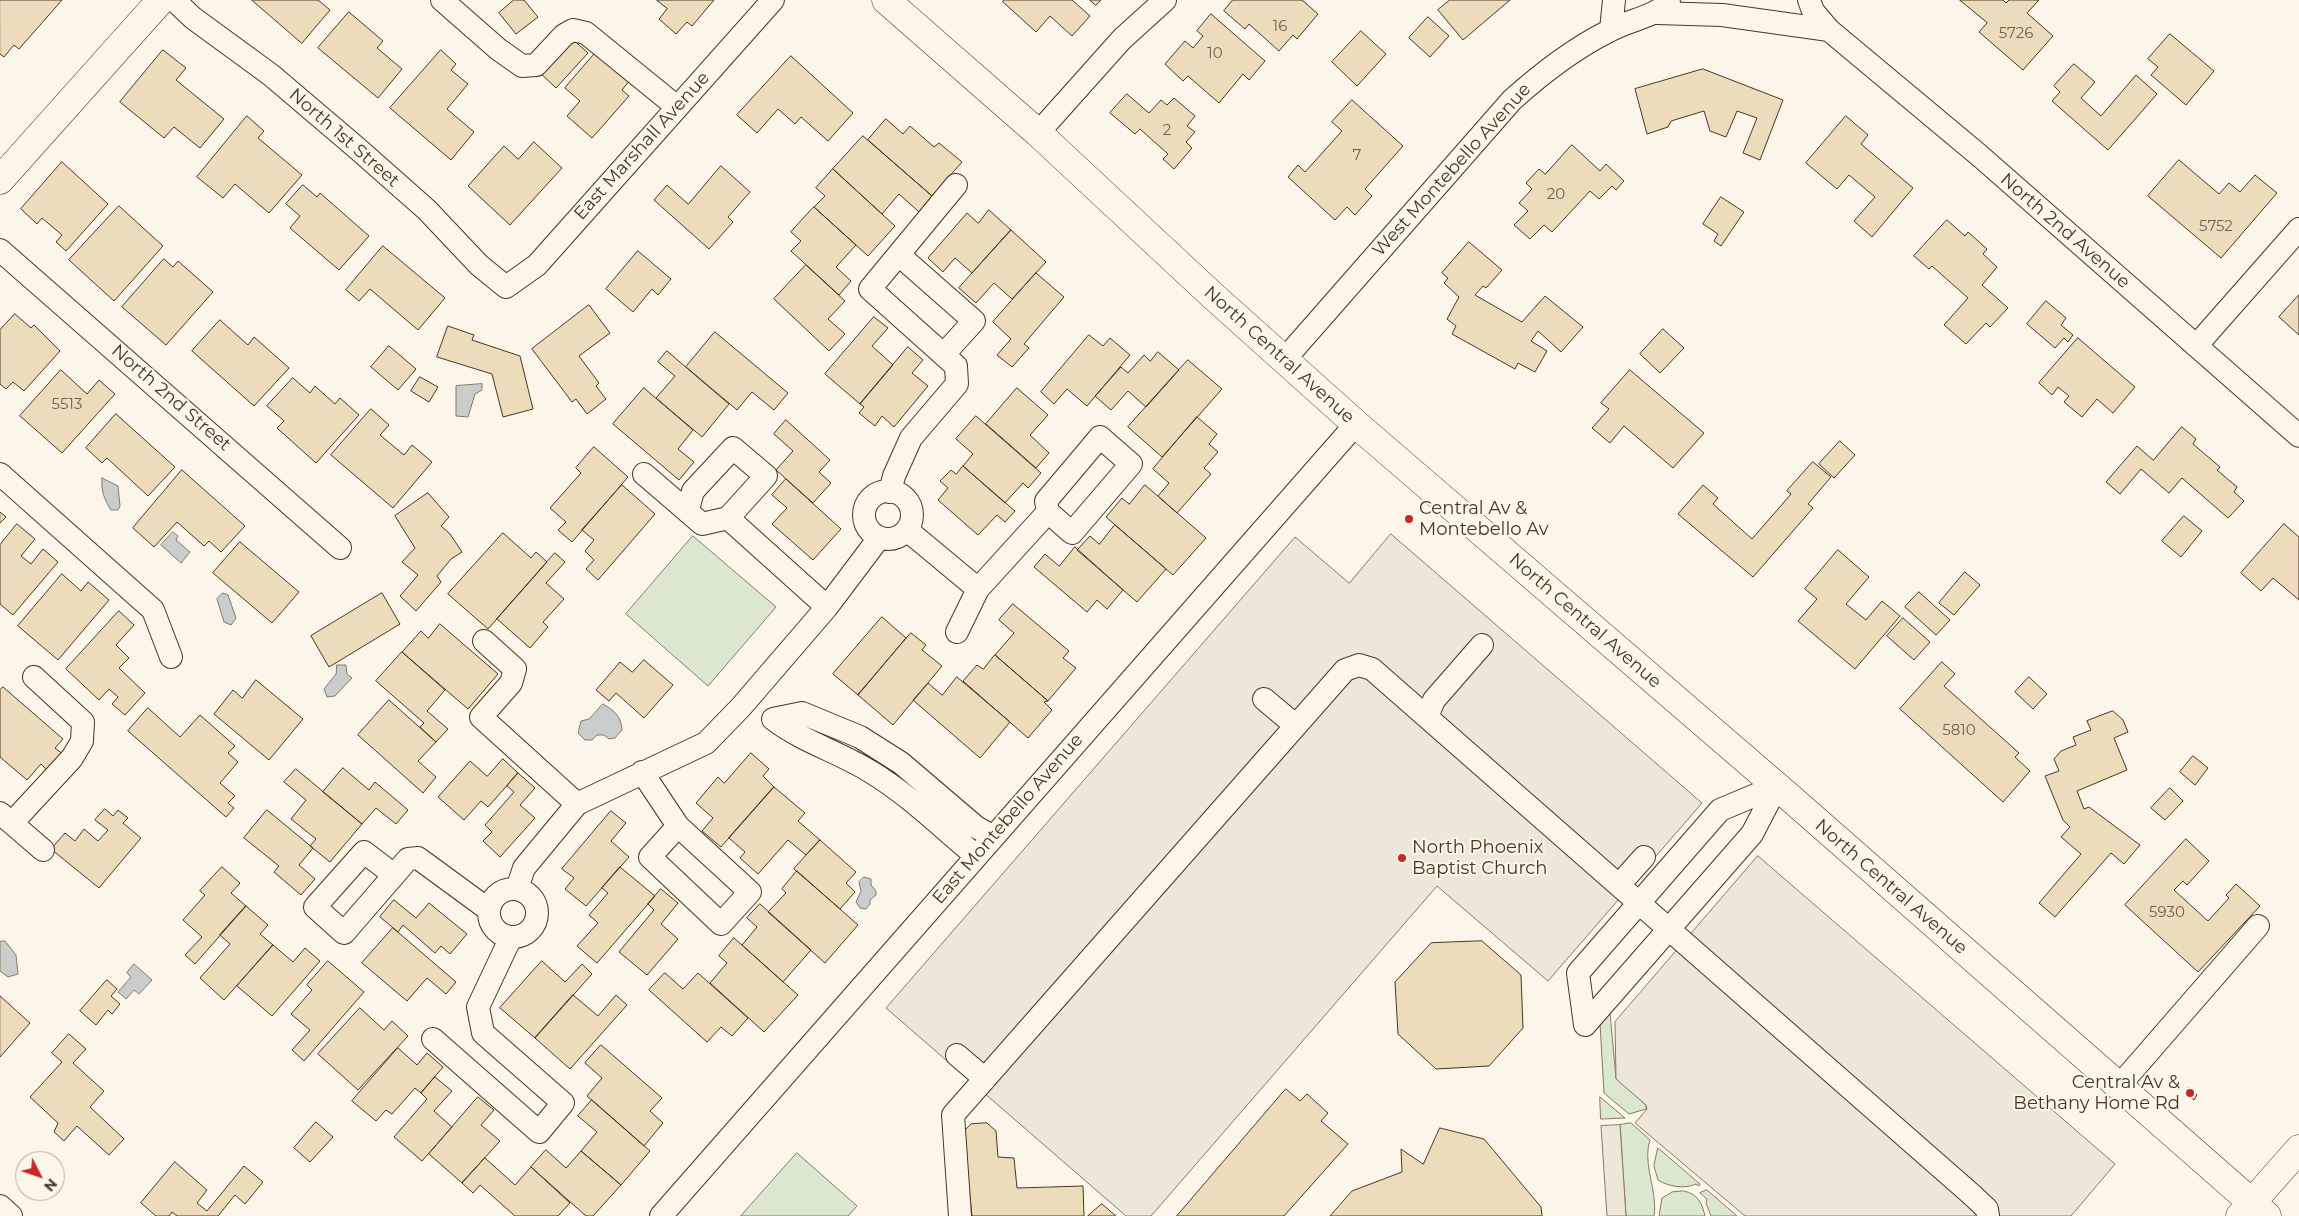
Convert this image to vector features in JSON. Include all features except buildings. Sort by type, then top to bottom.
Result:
[{"type":"main road","points":[[0,180],[161,0]]},
{"type":"main road","name":"North Central Avenue","points":[[886,0],[1038,133],[1172,259],[1356,424],[1777,786],[2119,1086],[2253,1212]]},
{"type":"main road","points":[[2253,1212],[2299,1149]]},
{"type":"street","name":"North 1st Street","points":[[174,0],[193,18],[271,75],[358,149],[427,210],[479,264],[506,287]]},
{"type":"street","points":[[442,0],[498,49],[522,66],[536,66],[564,35],[573,30],[586,33],[677,107]]},
{"type":"street","name":"East Marshall Avenue","points":[[506,287],[537,264],[773,0]]},
{"type":"street","points":[[1038,133],[1122,38],[1165,0]]},
{"type":"street","points":[[1611,30],[1614,0]]},
{"type":"street","name":"North 2nd Avenue","points":[[1810,0],[1813,11],[1829,30],[1980,156],[2299,436]]},
{"type":"street","points":[[1665,6],[1829,30]]},
{"type":"street","name":"West Montebello Avenue","points":[[1284,360],[1512,100],[1546,69],[1611,30],[1665,6]]},
{"type":"street","points":[[890,492],[894,476],[911,438],[957,384],[956,366],[870,290],[956,185]]},
{"type":"street","points":[[2196,346],[2299,229]]},
{"type":"street","name":"North 2nd Street","points":[[0,250],[340,548]]},
{"type":"street","points":[[899,255],[974,321],[944,354]]},
{"type":"street","name":"East Montebello Avenue","points":[[661,1216],[975,855],[1356,424]]},
{"type":"street","points":[[644,474],[702,524],[728,518],[766,476],[733,448],[693,491],[688,510]]},
{"type":"street","points":[[0,474],[153,610],[171,657]]},
{"type":"street","points":[[890,492],[902,496],[911,508],[912,516],[907,530],[894,538],[879,538],[867,527],[864,511],[872,497],[879,493],[890,492]]},
{"type":"street","points":[[957,632],[978,589],[1048,512]]},
{"type":"street","points":[[728,518],[827,607]]},
{"type":"street","points":[[907,530],[978,589]]},
{"type":"street","points":[[517,889],[524,868],[577,804],[706,743],[741,707],[827,607],[879,538]]},
{"type":"street","points":[[484,641],[515,669],[512,683],[482,717],[577,804]]},
{"type":"street","points":[[1427,717],[1434,700],[1482,644]]},
{"type":"street","points":[[960,1216],[953,1115],[1295,725],[1345,670],[1359,665],[1372,669],[1619,885],[1988,1209],[1988,1216]]},
{"type":"street","points":[[34,677],[83,722],[82,741],[72,758],[6,818],[43,850]]},
{"type":"street","points":[[1264,699],[1295,725]]},
{"type":"street","points":[[741,707],[773,719],[792,733],[869,770],[898,789],[975,855]]},
{"type":"street","points":[[773,719],[802,713],[860,737],[901,763],[976,827],[992,836]]},
{"type":"street","points":[[642,772],[678,826]]},
{"type":"street","points":[[1777,786],[1752,834],[1585,1025],[1578,973],[1720,810],[1777,786]]},
{"type":"street","points":[[1619,885],[1644,857]]},
{"type":"street","points":[[394,875],[408,859],[418,858],[489,910]]},
{"type":"street","points":[[517,889],[531,896],[538,911],[533,927],[527,932],[511,937],[497,931],[492,925],[489,910],[491,903],[502,892],[517,889]]},
{"type":"street","points":[[2119,1086],[2258,926]]},
{"type":"street","points":[[433,1039],[539,1132],[563,1103],[483,1034],[478,1007],[511,937]]},
{"type":"street","points":[[459,1062],[483,1034]]},
{"type":"street","points":[[957,1055],[985,1079]]},
{"type":"street","points":[[0,1206],[11,1216]]},
{"type":"green space","points":[[693,536],[776,607],[708,686],[626,614]]},
{"type":"green space","points":[[1610,1013],[1616,1078],[1646,1105],[1646,1109],[1629,1114],[1604,1093],[1600,1023]]},
{"type":"green space","points":[[1600,1097],[1625,1118],[1601,1119]]},
{"type":"green space","points":[[1631,1123],[1650,1140],[1648,1158],[1654,1197],[1654,1216],[1626,1216],[1620,1125]]},
{"type":"green space","points":[[1658,1148],[1700,1184],[1699,1186],[1696,1184],[1677,1186],[1658,1180],[1654,1166]]},
{"type":"green space","points":[[797,1153],[857,1206],[848,1216],[741,1216]]},
{"type":"green space","points":[[1707,1190],[1737,1216],[1711,1216],[1706,1203],[1707,1199],[1700,1193]]},
{"type":"green space","points":[[1684,1191],[1693,1194],[1699,1200],[1705,1216],[1659,1216],[1662,1198],[1672,1192]]},
{"type":"shaded area","points":[[482,384],[482,390],[475,394],[468,417],[456,416],[456,386]]},
{"type":"shaded area","points":[[102,478],[118,486],[120,506],[118,510],[111,510],[106,502]]},
{"type":"shaded area","points":[[173,532],[178,536],[176,540],[190,552],[181,563],[161,545]]},
{"type":"shaded area","points":[[1391,534],[1702,803],[1548,981],[1437,886],[1151,1216],[1126,1216],[886,1008],[1295,537],[1349,583]]},
{"type":"shaded area","points":[[223,593],[228,595],[236,618],[231,625],[224,622],[217,599]]},
{"type":"shaded area","points":[[337,665],[346,665],[347,674],[352,678],[335,696],[327,697],[324,689],[336,674]]},
{"type":"shaded area","points":[[603,704],[617,714],[622,730],[615,738],[609,739],[604,735],[597,735],[592,740],[585,740],[578,733],[581,721],[589,719]]},
{"type":"shaded area","points":[[1758,856],[2115,1164],[2071,1216],[1745,1216],[1635,1123],[1647,1109],[1646,1105],[1616,1079],[1615,1022]]},
{"type":"shaded area","points":[[864,877],[871,879],[871,885],[876,891],[876,895],[870,900],[870,904],[866,909],[860,908],[856,902],[861,891],[859,882]]},
{"type":"shaded area","points":[[5,941],[16,955],[18,974],[8,977],[0,971],[0,942]]},
{"type":"shaded area","points":[[134,964],[152,980],[139,994],[134,990],[126,999],[118,992],[131,977],[127,973]]},
{"type":"shaded area","points":[[1620,1125],[1626,1216],[1607,1216],[1601,1126]]},
{"type":"place","name":"Central Av & Montebello Av","points":[[1409,519]]},
{"type":"place","name":"North Phoenix Baptist Church","points":[[1402,858]]},
{"type":"place","name":"Central Av & Bethany Home Rd","points":[[2190,1093]]}]
